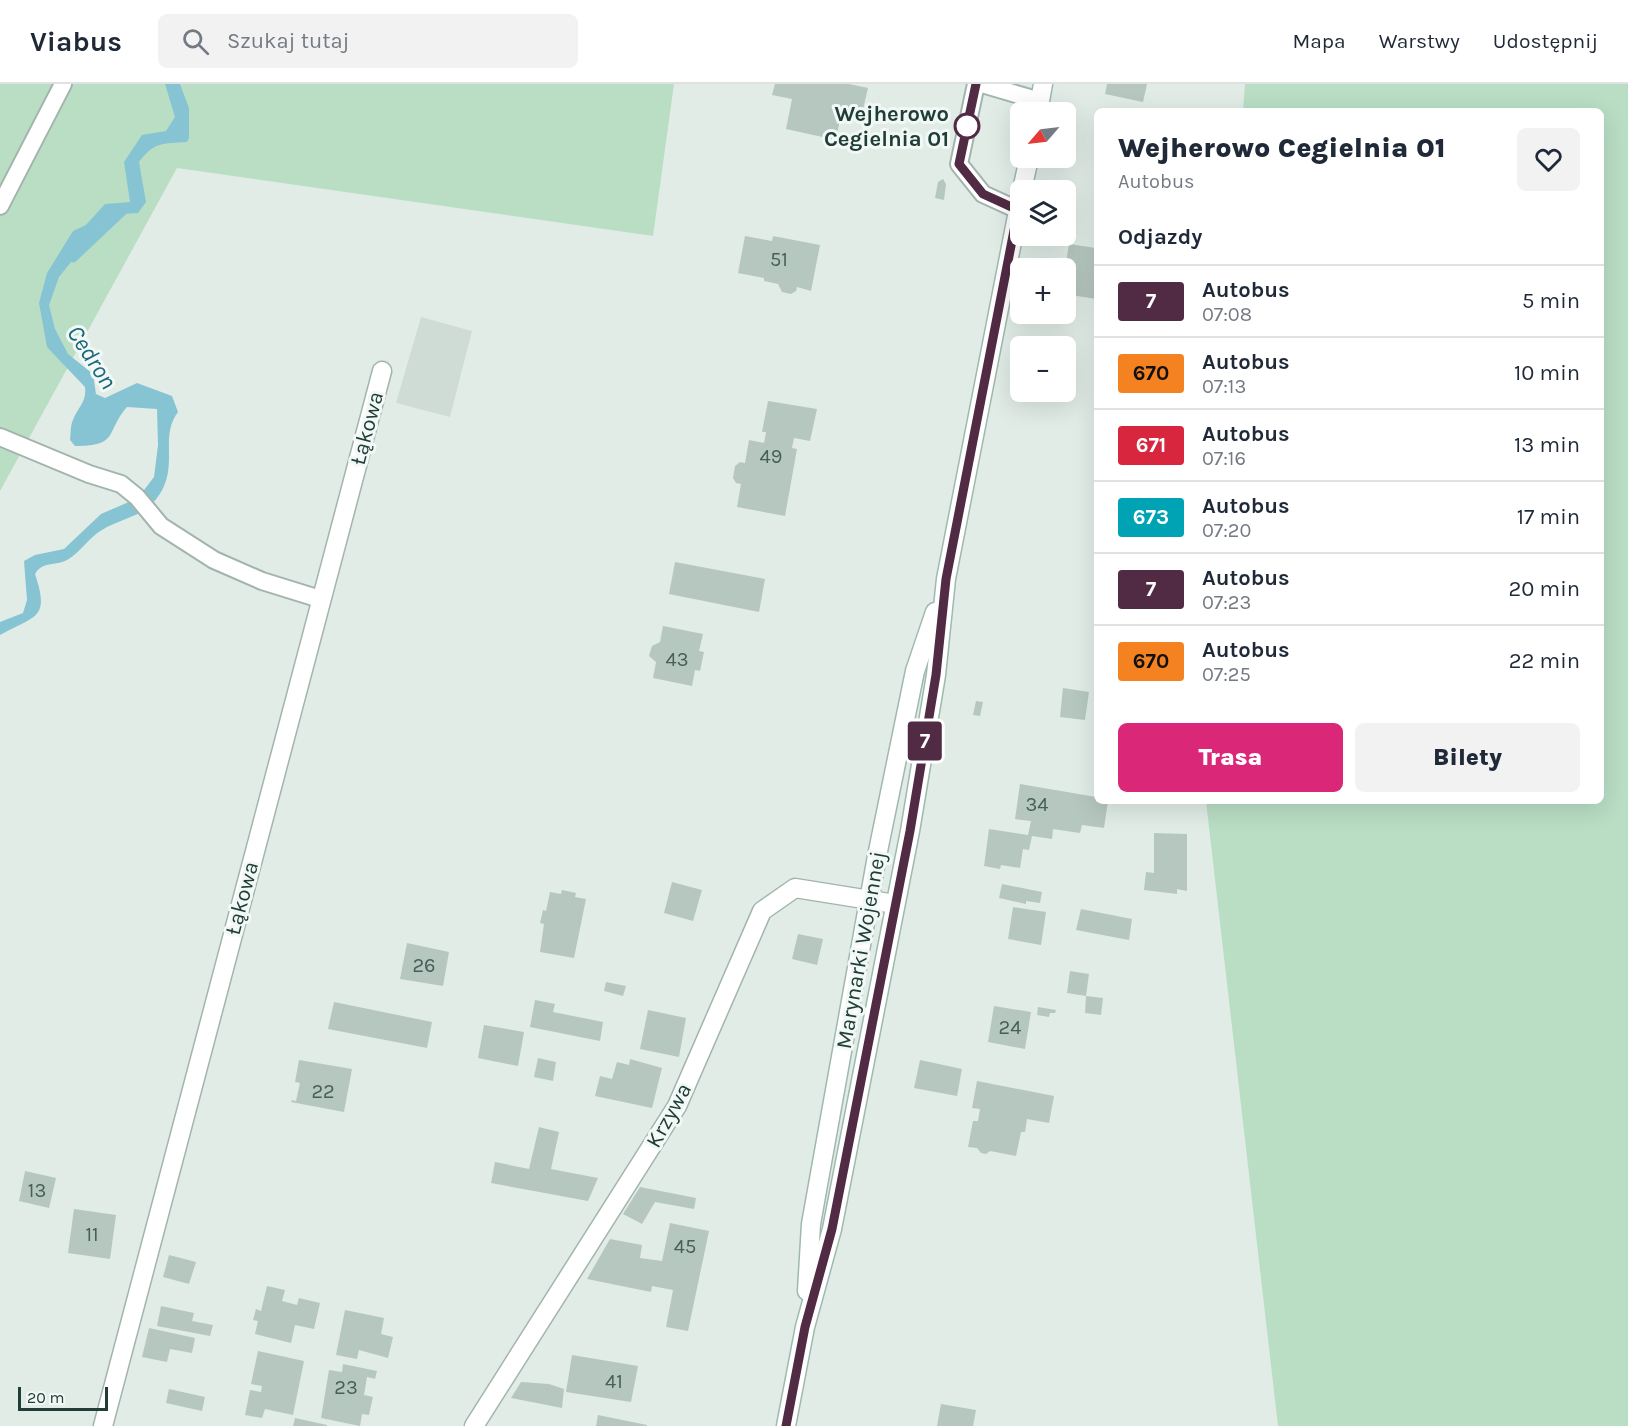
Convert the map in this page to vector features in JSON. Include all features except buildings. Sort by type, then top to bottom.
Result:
[{"type":"main road","name":"Marynarki Wojennej","points":[[786,1426],[805,1327],[832,1229],[896,904],[936,675],[946,579],[1011,246]]},
{"type":"main road","name":"Łąkowa","points":[[103,1426],[382,371]]},
{"type":"main road","name":"Marynarki Wojennej","points":[[805,1327],[811,1224],[869,900],[915,671],[946,579]]},
{"type":"main road","name":"Krzywa","points":[[474,1426],[677,1106],[762,911],[795,888],[896,904]]},
{"type":"lane","points":[[0,206],[63,84]]},
{"type":"lane","points":[[976,84],[959,164],[983,194],[1010,202]]},
{"type":"lane","points":[[982,84],[1040,99]]},
{"type":"lane","points":[[0,436],[89,474],[121,484],[137,497],[161,526],[214,560],[262,581],[320,599]]},
{"type":"shaded area","points":[[421,317],[472,331],[450,417],[396,403]]},
{"type":"green space","points":[[0,84],[674,84],[653,236],[177,168],[0,491]]},
{"type":"green space","points":[[1245,84],[1628,84],[1628,1426],[1278,1426],[1206,804],[1604,804],[1604,108],[1243,108]]},
{"type":"water","points":[[165,84],[180,84],[189,108],[187,142],[155,147],[139,162],[146,202],[138,213],[121,214],[99,227],[59,277],[49,305],[55,329],[68,354],[93,374],[96,394],[105,398],[137,383],[172,396],[178,412],[172,423],[170,434],[169,468],[166,480],[161,492],[146,509],[97,533],[67,560],[41,567],[35,574],[41,600],[37,614],[0,635],[0,622],[23,613],[27,600],[24,561],[35,555],[64,549],[101,514],[138,498],[154,477],[158,445],[157,409],[127,407],[110,436],[99,443],[75,446],[70,440],[72,422],[83,401],[85,387],[47,347],[39,303],[47,273],[73,231],[86,225],[105,204],[130,202],[124,162],[142,135],[166,131],[175,117]]},
{"type":"waterway","name":"Cedron","points":[[73,258],[126,208]]},
{"type":"bus line","name":"7","points":[[786,1426],[805,1327],[832,1229],[910,831],[936,675],[946,579],[1018,210],[983,194],[959,164],[976,84]]},
{"type":"place","name":"Wejherowo Cegielnia 01","points":[[967,126]]}]
